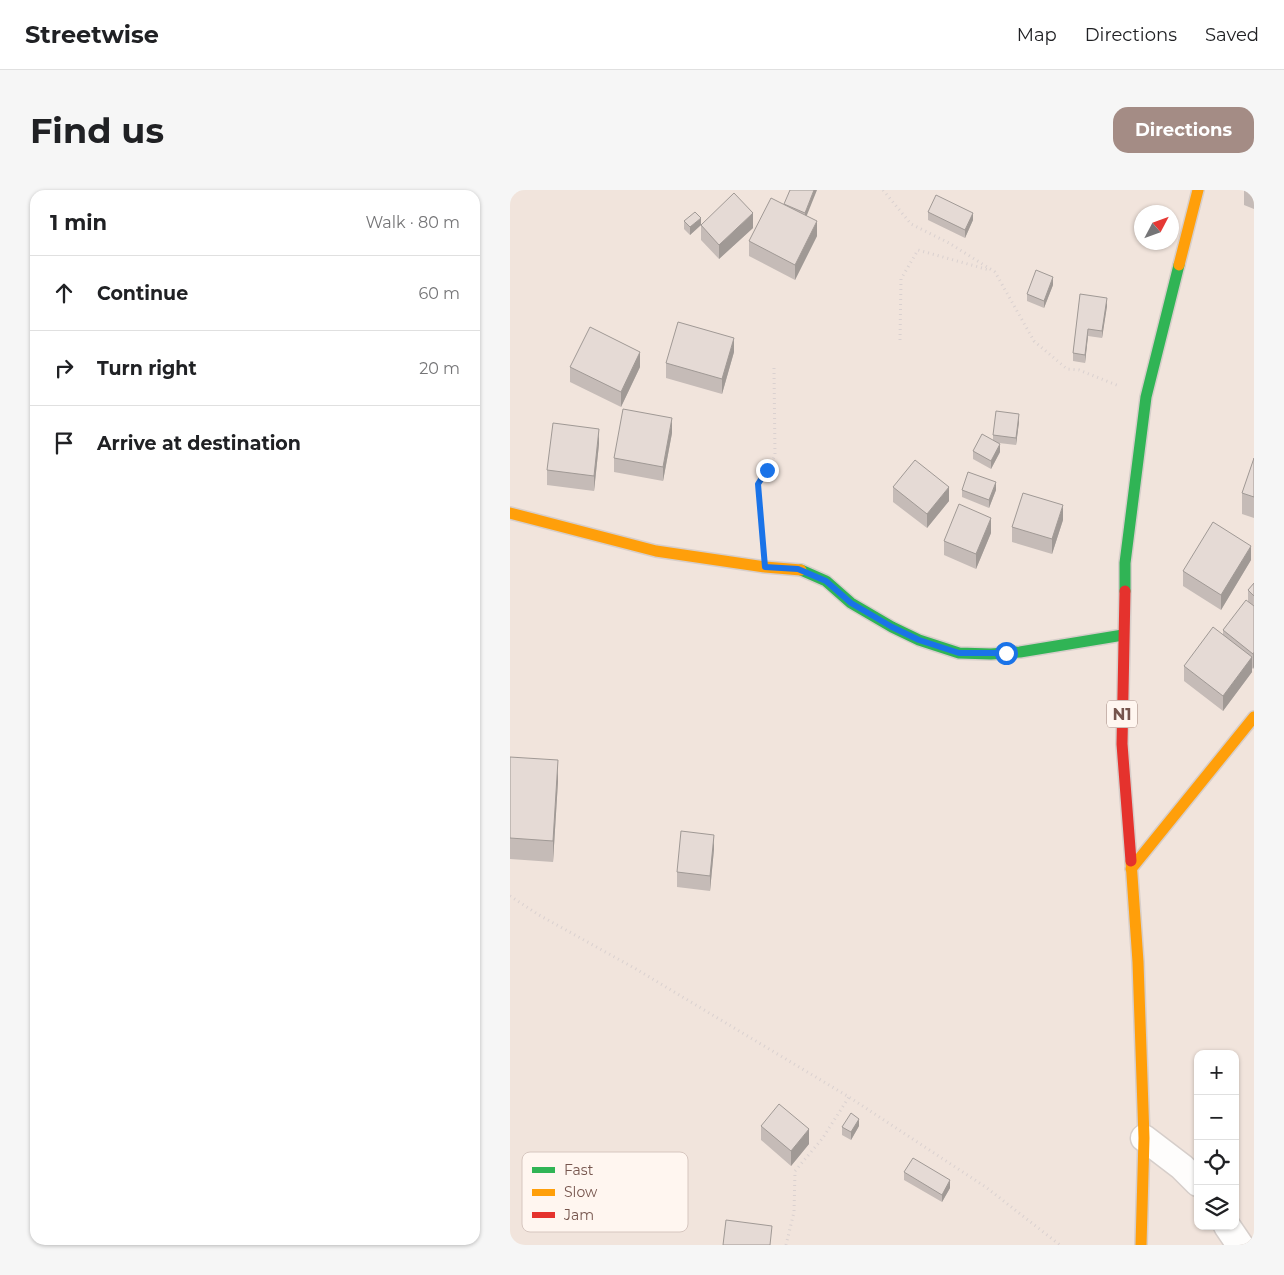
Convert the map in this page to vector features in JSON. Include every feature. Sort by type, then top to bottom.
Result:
[{"type":"main road","name":"N1","points":[[1141,1245],[1144,1138],[1138,962],[1122,744],[1125,563],[1146,397],[1198,190]]},
{"type":"main road","points":[[510,513],[656,551],[765,567],[798,569],[826,581],[851,603],[892,627],[919,640],[959,653],[991,654],[1020,652],[1123,635]]},
{"type":"main road","points":[[1131,869],[1254,717]]},
{"type":"street","points":[[1144,1138],[1182,1167],[1194,1179]]},
{"type":"street","points":[[1230,1230],[1240,1245]]},
{"type":"path","points":[[883,190],[912,224],[949,242],[995,272],[1034,341],[1067,369],[1079,370],[1146,397]]},
{"type":"path","points":[[900,340],[902,279],[918,250],[995,272]]},
{"type":"path","points":[[765,567],[758,484],[775,456],[774,368]]},
{"type":"path","points":[[510,896],[539,915],[636,969],[849,1097],[987,1188],[1060,1245]]},
{"type":"path","points":[[786,1245],[794,1212],[795,1171],[822,1139],[849,1097]]},
{"type":"shaded area","points":[[510,190],[1254,190],[1254,1245],[510,1245]]},
{"type":"building","points":[[790,190],[814,190],[805,213],[784,204]]},
{"type":"building","points":[[1245,190],[1254,190],[1254,194]]},
{"type":"building","points":[[734,193],[753,213],[719,245],[701,225]]},
{"type":"building","points":[[936,195],[973,213],[965,230],[928,212]]},
{"type":"building","points":[[771,198],[817,221],[795,265],[749,241]]},
{"type":"building","points":[[695,212],[701,218],[690,227],[684,221]]},
{"type":"building","points":[[1036,270],[1053,277],[1044,301],[1027,294]]},
{"type":"building","points":[[1080,294],[1107,298],[1102,331],[1088,329],[1085,355],[1073,353]]},
{"type":"building","points":[[678,322],[734,338],[722,379],[666,363]]},
{"type":"building","points":[[590,327],[640,352],[621,392],[570,367]]},
{"type":"building","points":[[623,409],[672,418],[663,467],[614,458]]},
{"type":"building","points":[[996,411],[1019,414],[1016,438],[993,435]]},
{"type":"building","points":[[553,423],[599,429],[594,476],[547,470]]},
{"type":"building","points":[[982,434],[1000,444],[991,461],[973,451]]},
{"type":"building","points":[[1254,458],[1254,497],[1242,493]]},
{"type":"building","points":[[915,460],[949,487],[927,514],[893,487]]},
{"type":"building","points":[[968,472],[996,482],[989,500],[962,490]]},
{"type":"building","points":[[1023,493],[1063,505],[1052,539],[1012,527]]},
{"type":"building","points":[[959,504],[991,518],[976,554],[944,541]]},
{"type":"building","points":[[1213,522],[1251,546],[1221,595],[1183,571]]},
{"type":"building","points":[[1254,583],[1254,596],[1248,590]]},
{"type":"building","points":[[1246,600],[1254,606],[1253,654],[1223,630]]},
{"type":"building","points":[[1213,627],[1252,657],[1223,696],[1184,666]]},
{"type":"building","points":[[510,757],[558,760],[553,841],[510,838]]},
{"type":"building","points":[[681,831],[714,835],[710,876],[677,872]]},
{"type":"building","points":[[779,1104],[809,1129],[791,1151],[761,1126]]},
{"type":"building","points":[[851,1113],[859,1119],[851,1132],[842,1127]]},
{"type":"building","points":[[913,1158],[950,1180],[942,1195],[904,1172]]},
{"type":"building","points":[[726,1220],[772,1226],[770,1245],[723,1245]]},
{"type":"traffic: fast","points":[[1125,591],[1125,563],[1146,397],[1179,265]]},
{"type":"traffic: fast","points":[[801,570],[826,581],[851,603],[892,627],[919,640],[959,653],[991,654],[1020,652],[1123,635]]},
{"type":"traffic: slow","points":[[1179,265],[1198,190]]},
{"type":"traffic: slow","points":[[510,513],[656,551],[765,567],[801,570]]},
{"type":"traffic: slow","points":[[1131,869],[1254,717]]},
{"type":"traffic: slow","points":[[1131,861],[1138,962],[1144,1138],[1141,1245]]},
{"type":"traffic: jam","points":[[1125,591],[1122,744],[1131,861]]},
{"type":"route","points":[[767,470],[758,484],[765,567],[798,569],[826,581],[851,603],[919,640],[959,653],[1006,653]]}]
